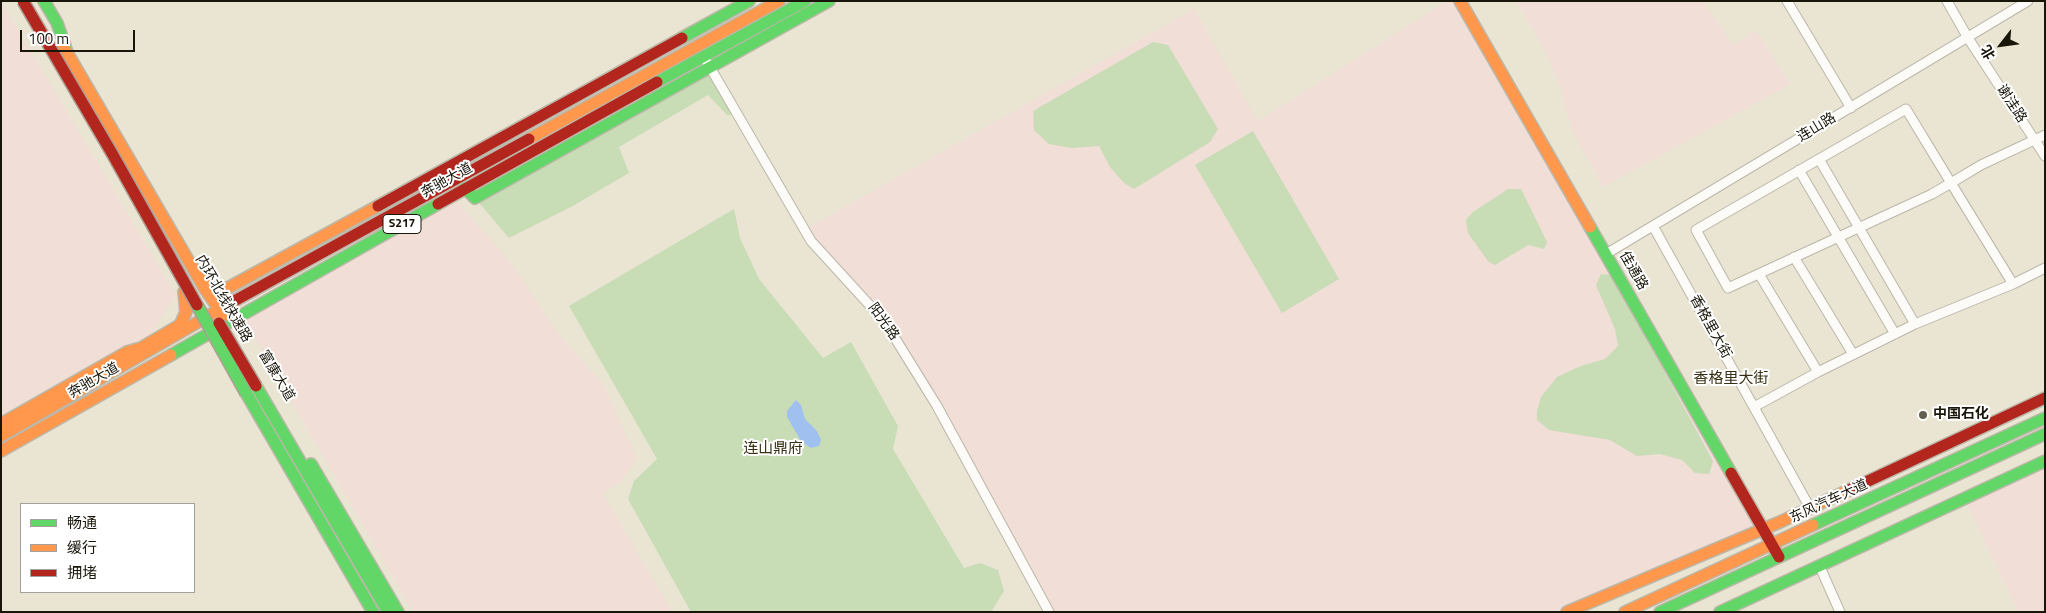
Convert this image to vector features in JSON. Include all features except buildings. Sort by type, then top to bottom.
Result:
[{"type":"main road","points":[[18,1],[184,292],[198,322],[364,612]]},
{"type":"main road","name":"内环北线快速路","points":[[23,1],[373,612]]},
{"type":"main road","name":"内环北线快速路","points":[[33,1],[388,612]]},
{"type":"main road","name":"富康大道","points":[[37,1],[197,275],[228,322],[398,612]]},
{"type":"main road","points":[[44,1],[57,23],[67,52]]},
{"type":"main road","points":[[197,275],[206,285],[212,288],[226,289],[748,1]]},
{"type":"main road","name":"奔驰大道","points":[[1,436],[220,309],[779,1]]},
{"type":"main road","name":"奔驰大道","points":[[1,451],[465,188],[707,61],[805,1]]},
{"type":"main road","points":[[707,61],[829,1]]},
{"type":"main road","name":"佳通路","points":[[1460,1],[1780,557]]},
{"type":"main road","points":[[588,90],[595,102]]},
{"type":"main road","points":[[1,424],[127,352],[141,348],[180,325],[186,312],[184,292]]},
{"type":"main road","points":[[1567,612],[1764,529],[2045,398]]},
{"type":"main road","name":"东风汽车大道","points":[[1625,612],[2045,418]]},
{"type":"main road","points":[[1660,612],[2045,434]]},
{"type":"main road","points":[[1720,612],[2045,462]]},
{"type":"street","points":[[1787,1],[1851,108]]},
{"type":"street","name":"谢洼路","points":[[1947,1],[1968,38],[2045,156]]},
{"type":"street","name":"连山路","points":[[1606,254],[2028,1]]},
{"type":"street","name":"阳光路","points":[[698,46],[811,242],[881,316],[895,338],[937,406],[1050,612]]},
{"type":"street","points":[[2013,284],[1951,183],[1906,108],[1696,230],[1728,288],[1932,194],[1951,183],[1981,165],[2045,134]]},
{"type":"street","points":[[1819,159],[1914,324]]},
{"type":"street","points":[[1799,170],[1895,334]]},
{"type":"street","name":"香格里大街","points":[[1654,226],[1810,508]]},
{"type":"street","points":[[1794,257],[1853,354]]},
{"type":"street","points":[[1754,407],[1818,372],[1914,324],[2013,284],[2045,268]]},
{"type":"street","points":[[1759,274],[1818,372]]},
{"type":"street","points":[[1820,567],[1840,612]]},
{"type":"shaded area","points":[[1,1],[176,295],[148,339],[1,417]]},
{"type":"shaded area","points":[[1447,1],[1460,1],[1764,529],[1567,612],[1049,612],[881,316],[804,230],[1194,9],[1258,121]]},
{"type":"shaded area","points":[[1516,1],[1710,1],[1705,4],[1734,45],[1756,30],[1791,84],[1603,187],[1571,128],[1560,85],[1543,47]]},
{"type":"shaded area","points":[[457,201],[513,265],[557,332],[603,384],[637,458],[620,483],[603,493],[672,612],[413,612],[245,321]]},
{"type":"shaded area","points":[[2045,461],[2045,612],[2018,612],[1965,499]]},
{"type":"green space","points":[[1153,42],[1168,45],[1218,129],[1210,142],[1134,189],[1124,183],[1110,167],[1099,146],[1071,148],[1049,144],[1034,130],[1033,111]]},
{"type":"green space","points":[[710,66],[736,111],[728,116],[708,95],[619,147],[629,173],[571,207],[509,238],[475,198]]},
{"type":"green space","points":[[1253,131],[1339,279],[1282,313],[1195,165]]},
{"type":"green space","points":[[1508,189],[1521,189],[1547,242],[1544,249],[1528,245],[1495,265],[1488,261],[1468,233],[1466,220],[1473,212]]},
{"type":"green space","points":[[734,209],[740,238],[759,279],[823,358],[851,342],[898,426],[893,449],[964,568],[980,563],[998,570],[1004,591],[991,612],[691,612],[628,499],[634,481],[657,459],[569,306]]},
{"type":"green space","points":[[1601,274],[1612,275],[1713,461],[1709,474],[1695,473],[1682,460],[1660,454],[1637,456],[1610,440],[1549,430],[1537,420],[1537,411],[1541,397],[1557,377],[1581,366],[1605,359],[1618,346],[1615,329],[1596,285]]},
{"type":"water","points":[[796,400],[801,405],[805,419],[817,431],[821,440],[819,446],[811,448],[801,441],[787,417],[787,411]]},
{"type":"traffic: fast","points":[[44,1],[57,23],[67,52]]},
{"type":"traffic: fast","points":[[682,38],[749,1]]},
{"type":"traffic: fast","points":[[657,82],[805,1]]},
{"type":"traffic: fast","points":[[465,188],[475,198],[829,1]]},
{"type":"traffic: fast","points":[[171,355],[438,204]]},
{"type":"traffic: fast","points":[[1590,227],[1731,473]]},
{"type":"traffic: fast","points":[[197,305],[246,393]]},
{"type":"traffic: fast","points":[[256,386],[388,612]]},
{"type":"traffic: fast","points":[[246,393],[373,612]]},
{"type":"traffic: fast","points":[[1813,525],[2045,418]]},
{"type":"traffic: fast","points":[[1660,612],[2045,434]]},
{"type":"traffic: fast","points":[[1720,612],[2045,461]]},
{"type":"traffic: fast","points":[[311,464],[398,612]]},
{"type":"traffic: slow","points":[[529,139],[779,1]]},
{"type":"traffic: slow","points":[[1460,1],[1590,227]]},
{"type":"traffic: slow","points":[[62,44],[205,289],[224,316]]},
{"type":"traffic: slow","points":[[201,279],[212,288],[226,289],[378,206]]},
{"type":"traffic: slow","points":[[1,424],[127,352],[141,348],[180,325],[186,312],[184,292]]},
{"type":"traffic: slow","points":[[1,436],[236,300]]},
{"type":"traffic: slow","points":[[1,451],[171,355]]},
{"type":"traffic: slow","points":[[1567,612],[1780,522],[1849,490]]},
{"type":"traffic: slow","points":[[1625,612],[1813,525]]},
{"type":"traffic: jam","points":[[23,1],[113,155],[197,305]]},
{"type":"traffic: jam","points":[[378,206],[682,38]]},
{"type":"traffic: jam","points":[[438,204],[657,82]]},
{"type":"traffic: jam","points":[[236,300],[529,139]]},
{"type":"traffic: jam","points":[[219,323],[256,386]]},
{"type":"traffic: jam","points":[[1849,490],[2045,398]]},
{"type":"traffic: jam","points":[[1731,473],[1779,557]]},
{"type":"place","name":"中国石化","points":[[1923,415]]},
{"type":"district","name":"香格里大街","points":[[1731,379]]},
{"type":"district","name":"连山鼎府","points":[[773,449]]}]
